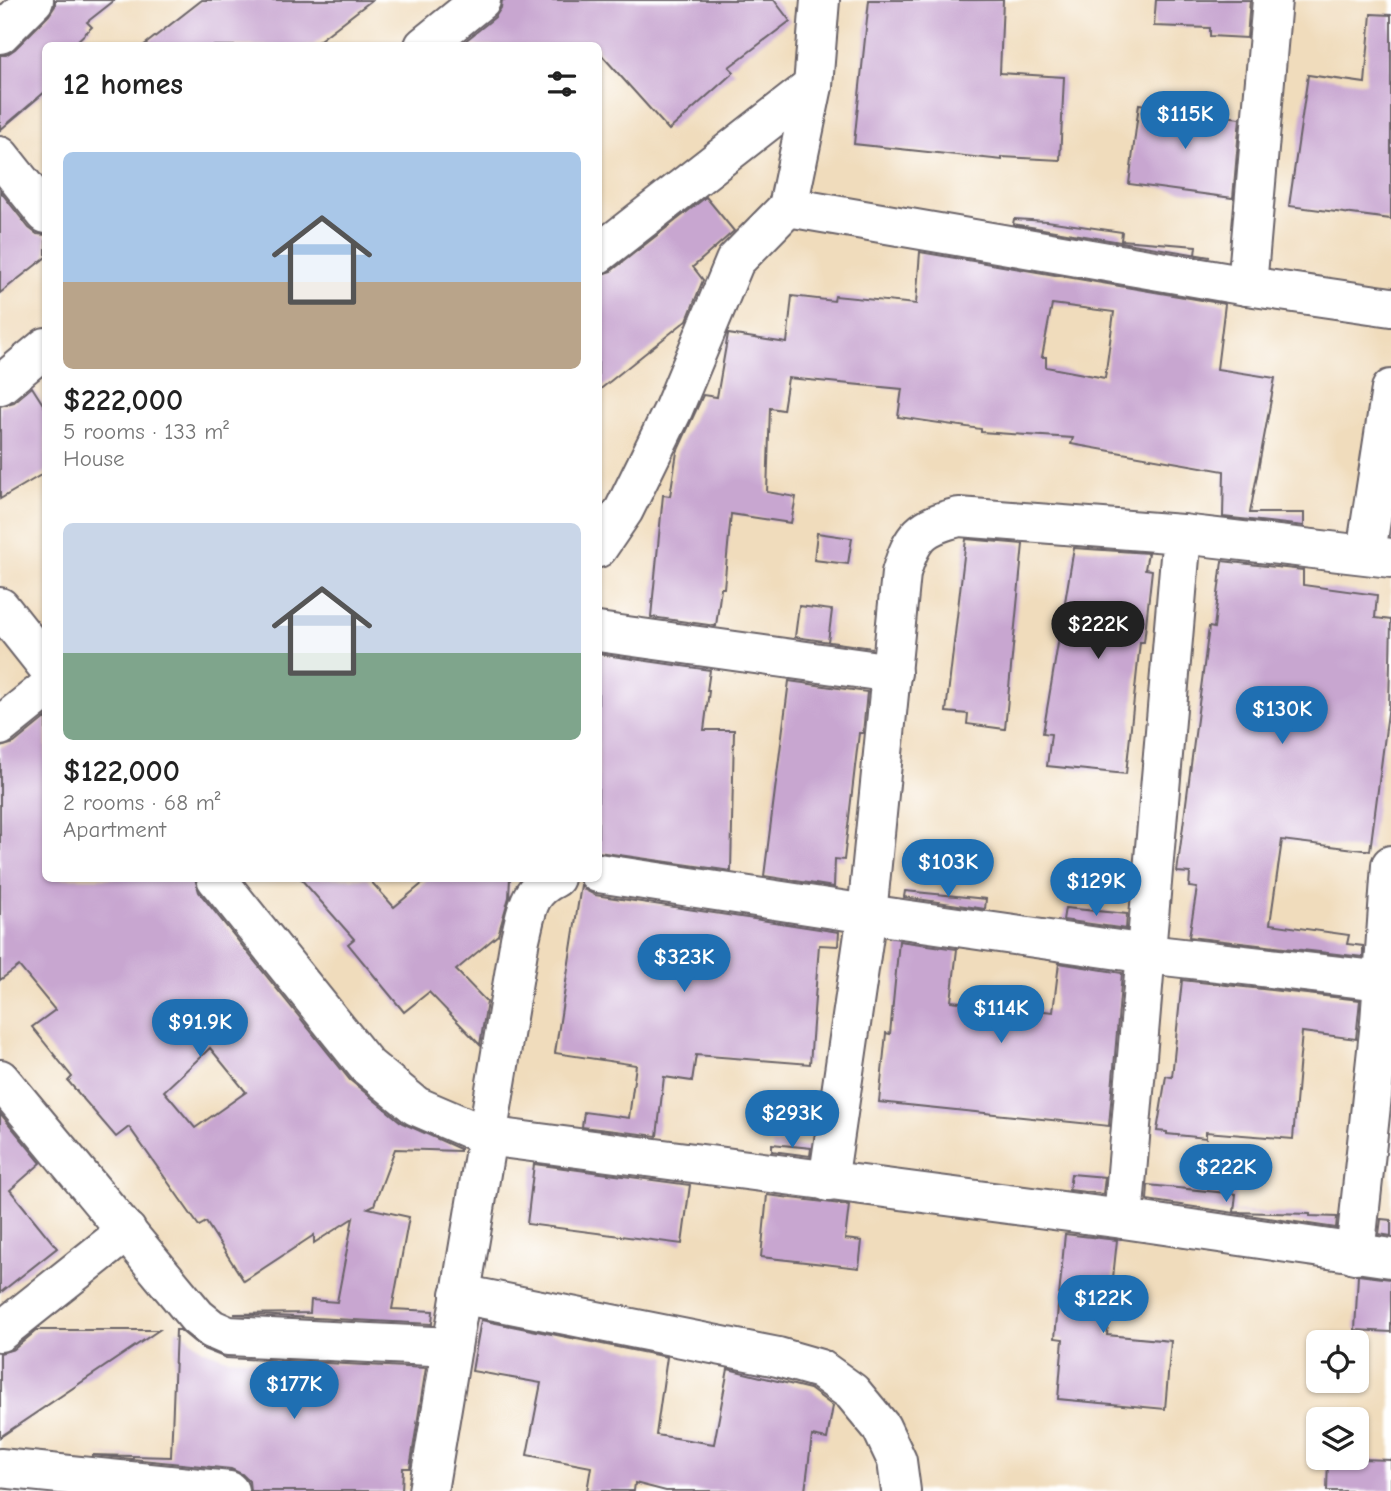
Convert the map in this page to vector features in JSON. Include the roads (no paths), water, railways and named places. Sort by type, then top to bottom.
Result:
[{"type":"street","points":[[0,34],[34,0]]},
{"type":"street","points":[[429,42],[481,0]]},
{"type":"street","points":[[602,542],[624,510],[673,410],[735,261],[788,207],[813,86],[820,0]]},
{"type":"street","points":[[1247,286],[1272,0]]},
{"type":"street","points":[[602,251],[813,86]]},
{"type":"street","points":[[0,156],[42,209]]},
{"type":"street","points":[[788,207],[1247,286],[1391,307]]},
{"type":"street","points":[[0,384],[42,350]]},
{"type":"street","points":[[828,1182],[867,914],[901,573],[908,550],[917,536],[929,526],[967,517],[1182,534],[1379,556],[1391,389]]},
{"type":"street","points":[[1123,1219],[1182,534]]},
{"type":"street","points":[[0,607],[42,660]]},
{"type":"street","points":[[602,633],[892,673]]},
{"type":"street","points":[[0,726],[42,692]]},
{"type":"street","points":[[219,882],[367,1066],[416,1106],[486,1136],[1123,1219],[1373,1256],[1386,1023],[1383,981],[1391,865]]},
{"type":"street","points":[[602,874],[1147,954],[1383,981]]},
{"type":"street","points":[[428,1491],[520,939],[530,900],[547,882]]},
{"type":"street","points":[[0,1079],[198,1317],[212,1329],[228,1336],[452,1347]]},
{"type":"street","points":[[0,1332],[127,1231]]},
{"type":"street","points":[[460,1294],[778,1357],[820,1369],[852,1392],[881,1427],[897,1461],[901,1491]]},
{"type":"street","points":[[0,1468],[229,1491]]}]
